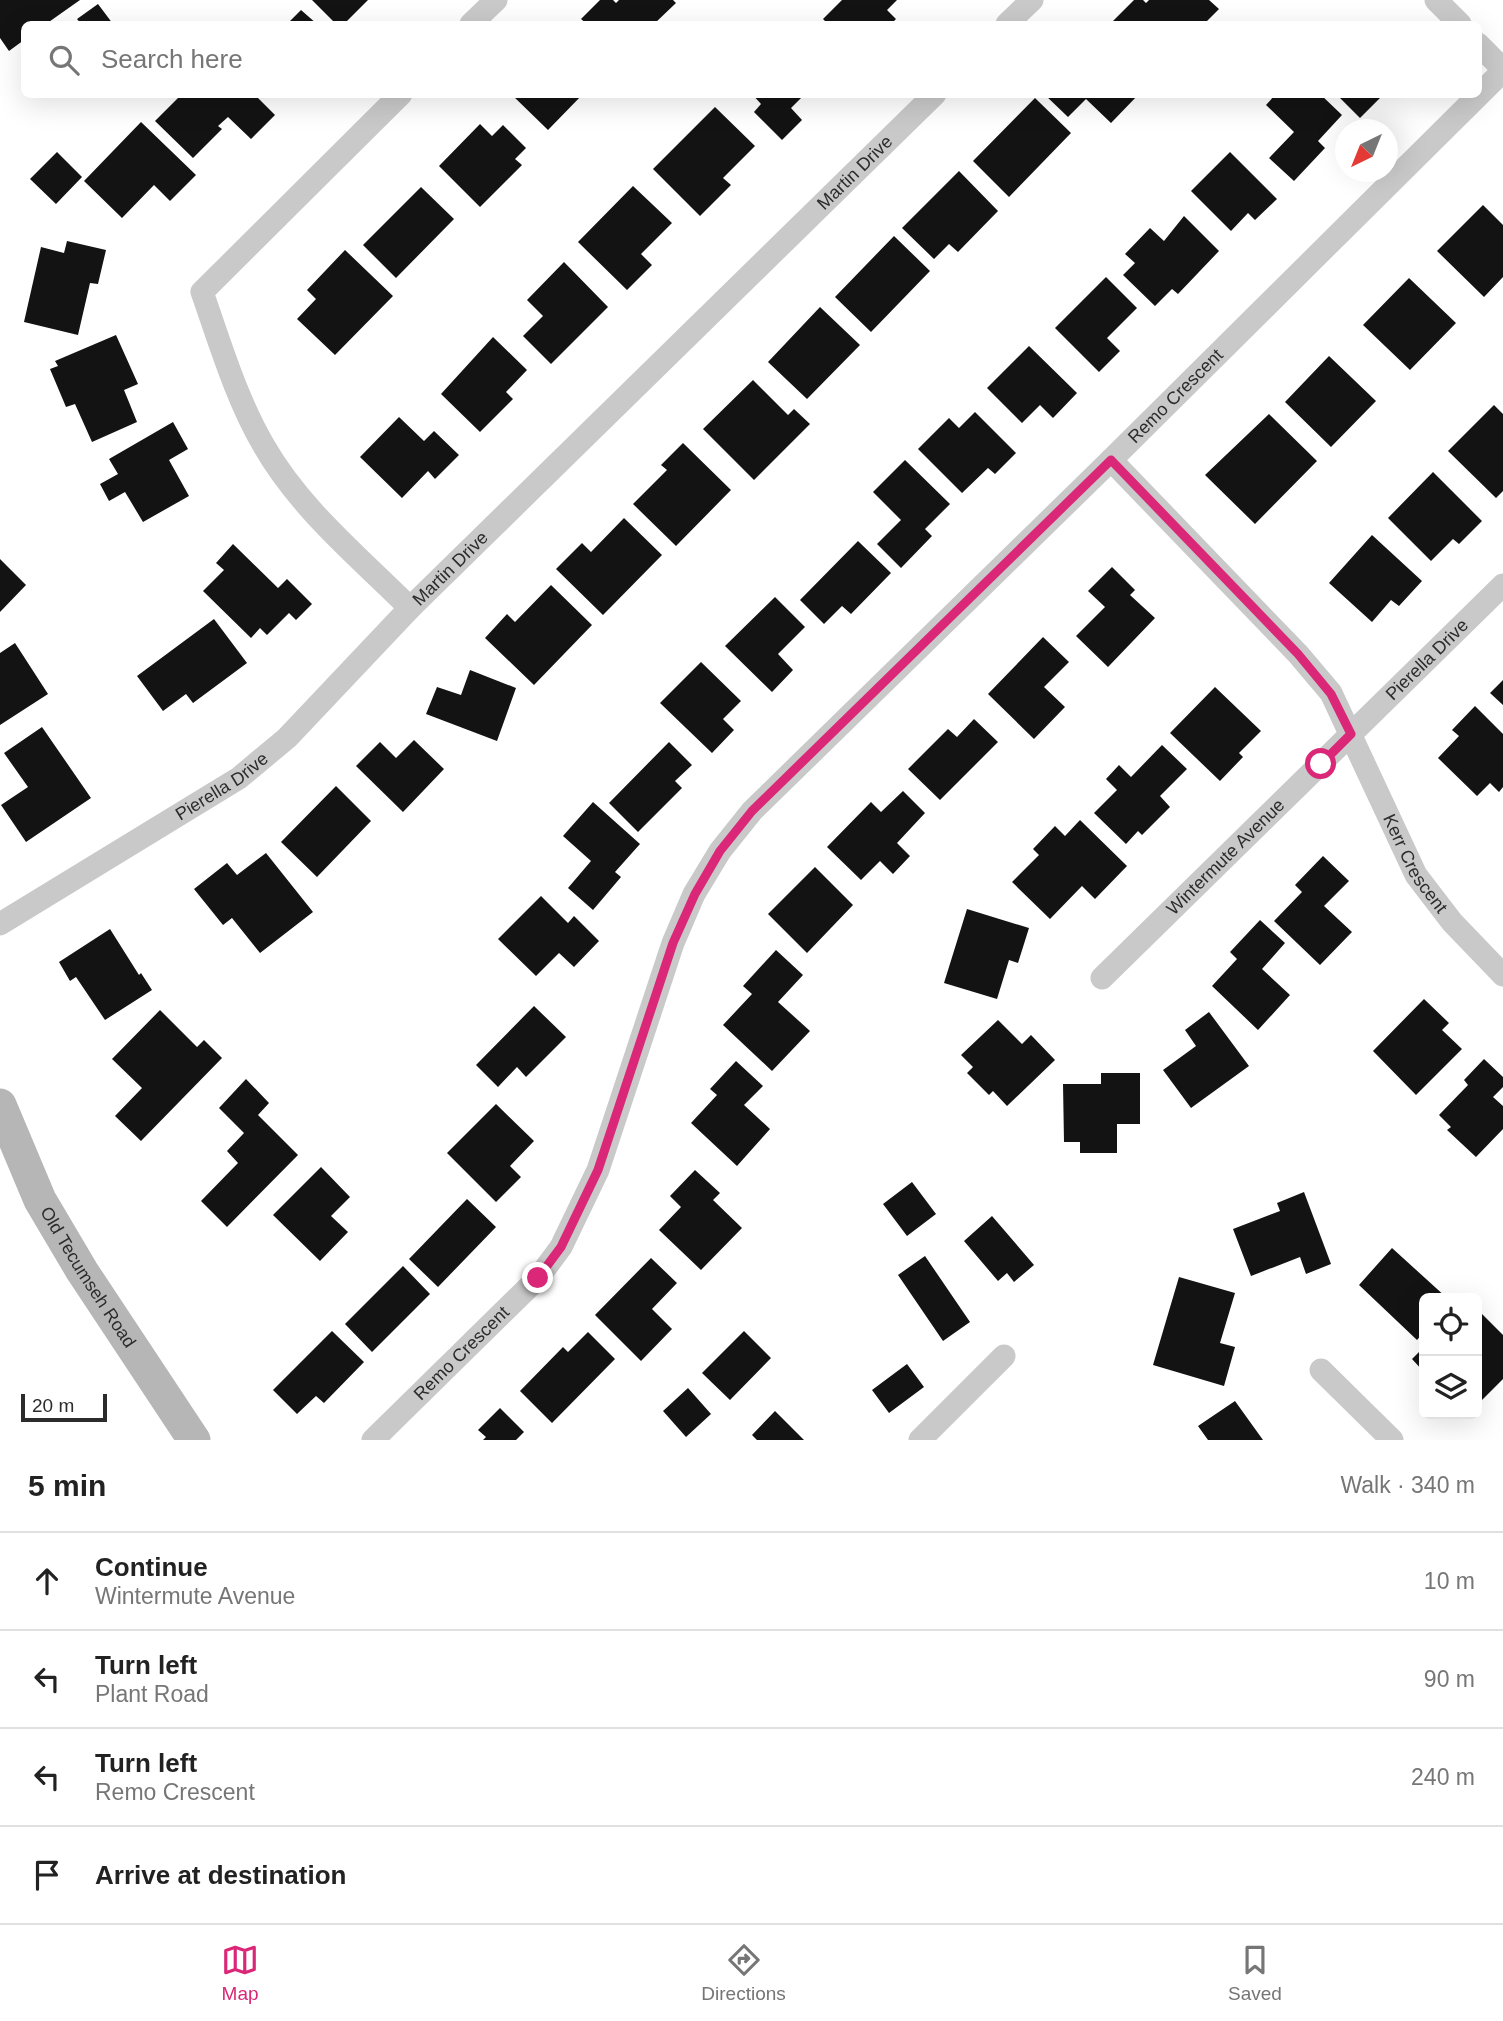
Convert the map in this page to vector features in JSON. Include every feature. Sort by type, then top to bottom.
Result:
[{"type":"main road","name":"Old Tecumseh Road","points":[[0,1105],[40,1200],[82,1271],[194,1440]]},
{"type":"street","points":[[474,21],[496,0]]},
{"type":"street","points":[[1010,21],[1032,0]]},
{"type":"street","points":[[1436,0],[1457,21]]},
{"type":"street","points":[[1482,47],[1503,70]]},
{"type":"street","name":"Remo Crescent","points":[[1482,91],[1503,70]]},
{"type":"street","name":"Martin Drive","points":[[397,98],[202,292],[234,381],[264,446],[304,503],[410,608],[931,98]]},
{"type":"street","name":"Remo Crescent","points":[[373,1440],[538,1278],[561,1247],[598,1170],[673,943],[695,894],[720,851],[752,811],[1111,460],[1475,98]]},
{"type":"street","name":"Kerr Crescent","points":[[1111,460],[1298,654],[1331,694],[1416,875],[1452,922],[1503,975]]},
{"type":"street","name":"Pierella Drive","points":[[1351,734],[1503,585]]},
{"type":"street","name":"Pierella Drive","points":[[0,924],[239,778],[288,738],[410,608]]},
{"type":"street","name":"Wintermute Avenue","points":[[1101,978],[1351,734]]},
{"type":"street","points":[[920,1440],[1004,1356]]},
{"type":"street","points":[[1321,1370],[1392,1440]]},
{"type":"building","points":[[0,0],[80,0],[50,21],[21,21],[21,42],[9,51],[0,38]]},
{"type":"building","points":[[312,0],[368,0],[347,21],[333,21]]},
{"type":"building","points":[[600,0],[613,0],[616,3],[619,0],[673,0],[676,3],[657,21],[581,19]]},
{"type":"building","points":[[842,0],[897,0],[887,10],[896,19],[894,21],[823,19]]},
{"type":"building","points":[[1134,0],[1143,0],[1146,3],[1149,0],[1209,0],[1219,9],[1207,21],[1113,21]]},
{"type":"building","points":[[98,4],[111,21],[79,21],[77,19]]},
{"type":"building","points":[[301,10],[314,21],[290,21]]},
{"type":"building","points":[[178,98],[258,98],[275,115],[251,139],[228,117],[218,126],[222,129],[193,158],[155,121]]},
{"type":"building","points":[[515,98],[579,98],[548,130]]},
{"type":"building","points":[[756,98],[801,98],[791,108],[802,120],[782,140],[754,112],[761,104]]},
{"type":"building","points":[[1035,98],[1071,133],[1009,197],[973,161]]},
{"type":"building","points":[[1048,98],[1135,98],[1111,123],[1086,99],[1068,117]]},
{"type":"building","points":[[1272,98],[1324,98],[1342,115],[1335,119],[1335,123],[1318,141],[1325,148],[1294,181],[1269,158],[1294,132],[1266,105]]},
{"type":"building","points":[[1340,98],[1380,98],[1360,118]]},
{"type":"building","points":[[715,107],[755,146],[723,178],[731,185],[700,216],[653,169]]},
{"type":"building","points":[[141,122],[196,175],[170,201],[154,185],[122,218],[84,181]]},
{"type":"building","points":[[480,124],[492,136],[503,125],[526,148],[515,159],[522,165],[480,207],[439,166]]},
{"type":"building","points":[[57,152],[82,177],[56,204],[30,179]]},
{"type":"building","points":[[1230,152],[1277,199],[1255,220],[1248,213],[1231,231],[1191,191]]},
{"type":"building","points":[[959,171],[998,211],[958,252],[949,244],[934,259],[902,228]]},
{"type":"building","points":[[633,186],[672,223],[641,254],[652,265],[627,290],[578,242]]},
{"type":"building","points":[[421,187],[454,219],[396,278],[363,245]]},
{"type":"building","points":[[1483,205],[1503,225],[1503,277],[1484,297],[1437,251]]},
{"type":"building","points":[[1184,216],[1219,251],[1178,294],[1172,289],[1155,306],[1123,275],[1135,263],[1125,254],[1150,228],[1164,241]]},
{"type":"building","points":[[894,236],[930,271],[871,332],[835,297]]},
{"type":"building","points":[[67,241],[106,250],[98,284],[90,283],[78,335],[24,322],[41,247],[64,253]]},
{"type":"building","points":[[345,250],[393,296],[335,355],[297,319],[316,299],[307,290]]},
{"type":"building","points":[[564,262],[608,307],[551,364],[523,336],[543,316],[527,300]]},
{"type":"building","points":[[1106,277],[1137,308],[1107,338],[1120,351],[1099,372],[1055,328]]},
{"type":"building","points":[[1409,278],[1456,323],[1410,370],[1363,325]]},
{"type":"building","points":[[820,307],[860,345],[807,399],[768,362]]},
{"type":"building","points":[[116,335],[138,384],[124,390],[137,422],[92,442],[75,404],[66,407],[50,369],[58,366],[55,361]]},
{"type":"building","points":[[493,337],[527,370],[506,392],[513,399],[480,432],[441,394]]},
{"type":"building","points":[[1029,346],[1077,393],[1053,418],[1040,405],[1022,423],[987,388]]},
{"type":"building","points":[[1329,356],[1376,401],[1331,447],[1285,402]]},
{"type":"building","points":[[753,380],[788,415],[794,409],[810,424],[754,480],[703,429]]},
{"type":"building","points":[[1494,405],[1503,414],[1503,491],[1496,498],[1448,451]]},
{"type":"building","points":[[975,412],[1016,453],[995,474],[988,468],[962,493],[918,449],[949,418],[959,428]]},
{"type":"building","points":[[1269,414],[1317,461],[1255,524],[1205,475]]},
{"type":"building","points":[[399,417],[424,441],[434,431],[459,455],[435,479],[428,471],[402,498],[360,457]]},
{"type":"building","points":[[173,422],[188,449],[169,460],[189,496],[143,522],[125,492],[109,501],[100,484],[118,474],[109,459]]},
{"type":"building","points":[[683,443],[731,490],[676,546],[633,504],[667,470],[661,465]]},
{"type":"building","points":[[905,460],[950,504],[925,529],[932,536],[901,568],[877,544],[901,520],[873,492]]},
{"type":"building","points":[[1433,472],[1482,521],[1459,544],[1453,539],[1431,561],[1388,518]]},
{"type":"building","points":[[624,518],[662,555],[603,615],[556,569],[582,543],[591,552]]},
{"type":"building","points":[[1372,535],[1422,581],[1399,606],[1391,600],[1372,622],[1329,583]]},
{"type":"building","points":[[858,541],[891,573],[851,614],[842,606],[824,624],[800,600]]},
{"type":"building","points":[[233,544],[278,588],[287,579],[312,604],[296,620],[289,613],[267,635],[260,628],[251,638],[203,591],[224,570],[216,563]]},
{"type":"building","points":[[0,559],[26,585],[0,612]]},
{"type":"building","points":[[1112,567],[1135,590],[1130,595],[1155,618],[1108,667],[1076,636],[1105,607],[1088,591]]},
{"type":"building","points":[[551,585],[592,625],[534,685],[485,638],[507,614],[515,622]]},
{"type":"building","points":[[775,597],[805,627],[778,654],[793,670],[772,692],[725,646]]},
{"type":"building","points":[[214,619],[247,663],[193,703],[186,694],[163,711],[137,676]]},
{"type":"building","points":[[1043,637],[1069,662],[1044,687],[1065,707],[1034,739],[988,694]]},
{"type":"building","points":[[15,643],[48,694],[0,725],[0,653]]},
{"type":"building","points":[[701,662],[741,701],[723,719],[734,730],[712,753],[660,703]]},
{"type":"building","points":[[470,670],[516,688],[497,741],[426,714],[437,687],[461,695]]},
{"type":"building","points":[[1503,680],[1503,705],[1490,693]]},
{"type":"building","points":[[1215,687],[1261,731],[1239,753],[1243,757],[1220,781],[1170,733]]},
{"type":"building","points":[[1475,706],[1503,734],[1503,787],[1499,792],[1490,783],[1477,796],[1438,758],[1459,736],[1452,730]]},
{"type":"building","points":[[974,719],[998,742],[940,800],[908,769],[948,729],[957,737]]},
{"type":"building","points":[[42,727],[91,798],[26,842],[1,805],[28,787],[4,753]]},
{"type":"building","points":[[414,740],[444,769],[403,812],[356,766],[380,742],[396,758]]},
{"type":"building","points":[[669,742],[692,765],[675,781],[682,788],[638,832],[609,803]]},
{"type":"building","points":[[1162,745],[1187,769],[1160,796],[1170,807],[1142,835],[1138,831],[1126,844],[1094,813],[1117,790],[1106,779],[1119,765],[1131,777]]},
{"type":"building","points":[[336,786],[371,821],[317,877],[281,842]]},
{"type":"building","points":[[903,791],[925,813],[897,843],[910,856],[893,874],[880,861],[861,880],[827,847],[871,802],[881,812]]},
{"type":"building","points":[[593,802],[640,844],[615,872],[621,877],[593,910],[568,888],[591,861],[563,836]]},
{"type":"building","points":[[1080,820],[1127,866],[1095,899],[1082,886],[1050,919],[1012,882],[1039,855],[1033,849],[1055,826],[1065,836]]},
{"type":"building","points":[[266,853],[313,912],[260,953],[232,918],[223,925],[194,889],[227,863],[237,875]]},
{"type":"building","points":[[1323,856],[1349,881],[1324,906],[1352,932],[1320,965],[1274,921],[1302,892],[1295,885]]},
{"type":"building","points":[[815,867],[853,905],[807,953],[768,914]]},
{"type":"building","points":[[541,896],[568,923],[574,916],[599,941],[574,967],[559,953],[536,976],[498,939]]},
{"type":"building","points":[[967,909],[1029,928],[1018,963],[1009,960],[997,999],[944,983]]},
{"type":"building","points":[[1260,920],[1285,943],[1262,969],[1290,995],[1258,1030],[1212,986],[1237,959],[1230,952]]},
{"type":"building","points":[[110,929],[139,975],[141,973],[152,990],[105,1020],[76,977],[70,981],[59,962]]},
{"type":"building","points":[[776,950],[803,975],[778,1002],[810,1031],[772,1071],[723,1025],[752,994],[743,986]]},
{"type":"building","points":[[1424,999],[1449,1023],[1442,1030],[1462,1049],[1416,1095],[1373,1051]]},
{"type":"building","points":[[534,1006],[566,1037],[526,1077],[517,1067],[498,1087],[476,1065]]},
{"type":"building","points":[[160,1010],[197,1047],[204,1040],[222,1058],[141,1141],[115,1116],[142,1088],[112,1059]]},
{"type":"building","points":[[1209,1012],[1249,1066],[1191,1108],[1163,1070],[1196,1046],[1185,1030]]},
{"type":"building","points":[[998,1020],[1022,1044],[1031,1035],[1055,1060],[1007,1106],[993,1091],[989,1095],[967,1073],[973,1067],[961,1055]]},
{"type":"building","points":[[1484,1059],[1503,1077],[1503,1087],[1493,1097],[1503,1106],[1503,1129],[1476,1157],[1447,1130],[1451,1127],[1439,1115],[1468,1085],[1464,1080]]},
{"type":"building","points":[[736,1061],[763,1086],[744,1105],[770,1129],[737,1166],[691,1123],[717,1095],[710,1089]]},
{"type":"building","points":[[1101,1073],[1140,1073],[1140,1124],[1117,1124],[1117,1153],[1080,1153],[1080,1142],[1064,1142],[1063,1084],[1101,1084]]},
{"type":"building","points":[[246,1079],[269,1103],[258,1115],[298,1155],[227,1227],[201,1201],[238,1163],[227,1151],[244,1133],[219,1108]]},
{"type":"building","points":[[496,1104],[534,1141],[510,1166],[521,1177],[496,1202],[447,1153]]},
{"type":"building","points":[[321,1167],[350,1197],[331,1216],[348,1232],[320,1261],[273,1215]]},
{"type":"building","points":[[695,1170],[720,1193],[713,1200],[742,1228],[701,1270],[659,1230],[681,1207],[670,1196]]},
{"type":"building","points":[[912,1182],[936,1214],[907,1236],[883,1204]]},
{"type":"building","points":[[1304,1192],[1331,1264],[1306,1274],[1300,1257],[1251,1276],[1233,1229],[1280,1211],[1277,1203]]},
{"type":"building","points":[[467,1199],[496,1227],[438,1287],[409,1259]]},
{"type":"building","points":[[992,1216],[1034,1265],[1014,1282],[1007,1273],[998,1281],[964,1241]]},
{"type":"building","points":[[1392,1248],[1442,1293],[1419,1293],[1417,1340],[1359,1285]]},
{"type":"building","points":[[925,1256],[970,1322],[943,1341],[898,1275]]},
{"type":"building","points":[[651,1258],[677,1283],[652,1309],[672,1329],[641,1361],[595,1315]]},
{"type":"building","points":[[403,1266],[430,1294],[372,1352],[345,1324]]},
{"type":"building","points":[[1179,1277],[1235,1293],[1220,1343],[1235,1347],[1224,1386],[1153,1365]]},
{"type":"building","points":[[1482,1314],[1503,1335],[1503,1379],[1482,1400]]},
{"type":"building","points":[[332,1331],[364,1362],[324,1403],[316,1396],[297,1414],[273,1390]]},
{"type":"building","points":[[744,1331],[771,1358],[730,1400],[702,1373]]},
{"type":"building","points":[[588,1332],[615,1359],[552,1423],[520,1391],[563,1347],[568,1352]]},
{"type":"building","points":[[1419,1352],[1419,1367],[1412,1359]]},
{"type":"building","points":[[907,1364],[924,1387],[889,1413],[872,1390]]},
{"type":"building","points":[[688,1388],[711,1414],[686,1437],[663,1411]]},
{"type":"building","points":[[1235,1401],[1263,1440],[1208,1440],[1198,1426]]},
{"type":"building","points":[[500,1408],[524,1432],[516,1440],[483,1440],[486,1437],[478,1430]]},
{"type":"building","points":[[775,1411],[804,1440],[757,1440],[752,1435]]},
{"type":"route","points":[[538,1278],[561,1247],[598,1170],[673,943],[695,894],[720,851],[752,811],[1111,460],[1298,654],[1331,694],[1351,734],[1321,764]]}]
